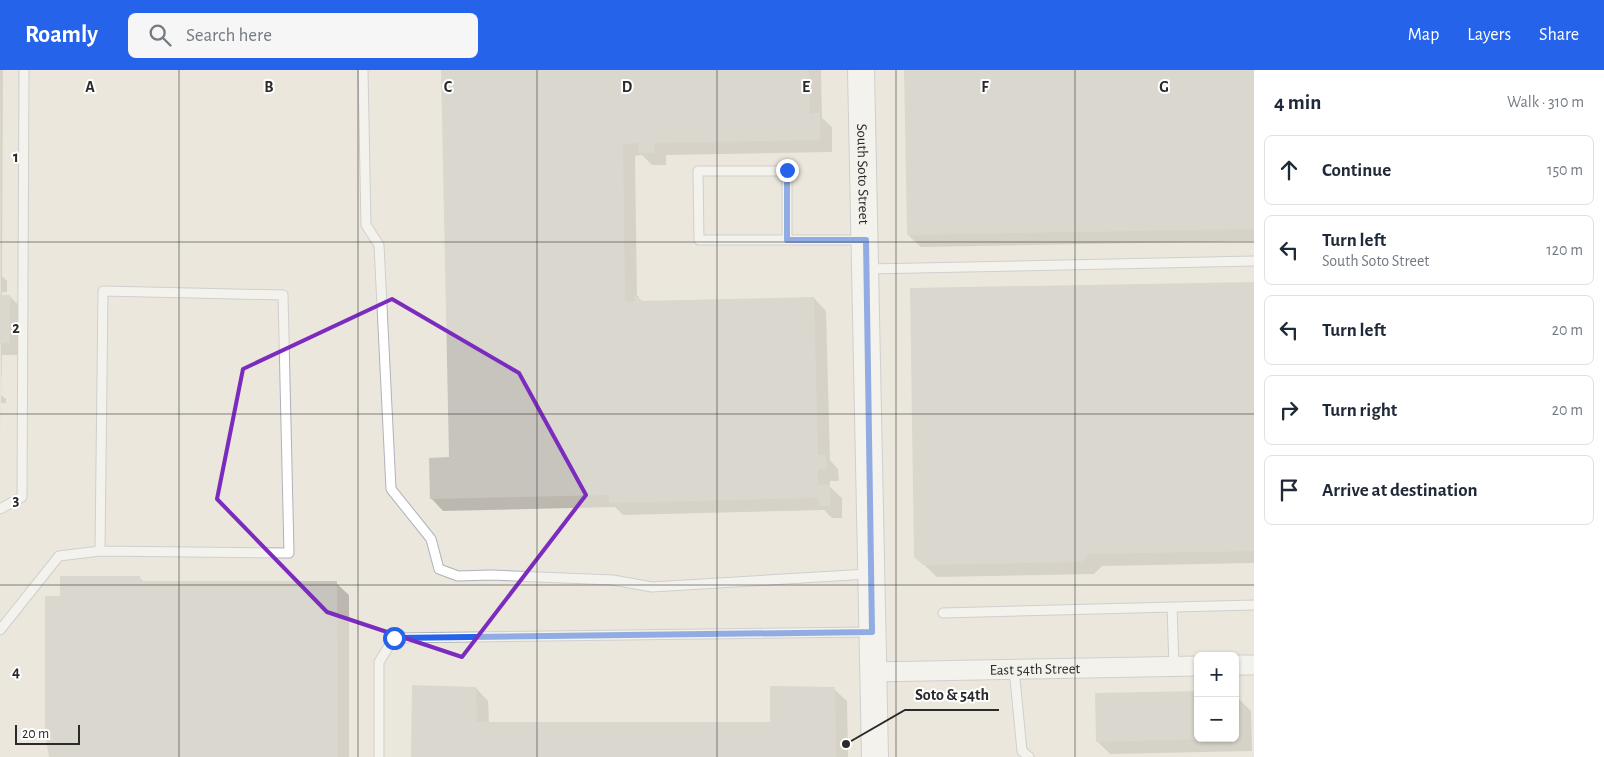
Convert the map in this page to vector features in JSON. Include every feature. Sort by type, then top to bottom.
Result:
[{"type":"main road","name":"South Soto Street","points":[[861,70],[866,240],[875,757]]},
{"type":"street","points":[[1239,665],[1254,665]]},
{"type":"street","name":"East 54th Street","points":[[873,672],[1194,666]]},
{"type":"lane","points":[[0,508],[22,497],[24,70]]},
{"type":"lane","points":[[364,70],[366,224],[379,245],[391,489],[432,539],[439,568],[458,576],[491,575],[613,580],[652,586],[871,574]]},
{"type":"lane","points":[[787,240],[787,170],[698,170],[699,240],[787,240],[866,240]]},
{"type":"lane","points":[[866,269],[1254,262]]},
{"type":"lane","points":[[0,630],[59,556],[100,550],[289,553],[283,295],[103,291],[100,550]]},
{"type":"lane","points":[[943,613],[1254,605]]},
{"type":"lane","points":[[1172,607],[1174,666]]},
{"type":"lane","points":[[379,757],[379,662],[394,638],[872,632]]},
{"type":"lane","points":[[1014,669],[1022,751],[1029,757]]},
{"type":"highlighted area","points":[[392,299],[519,373],[586,495],[462,657],[327,612],[217,499],[243,369]]},
{"type":"building","points":[[441,70],[809,70],[810,114],[820,113],[820,140],[654,143],[654,153],[638,153],[638,143],[623,144],[625,301],[635,301],[634,296],[639,296],[639,301],[814,297],[818,455],[826,455],[827,469],[818,469],[818,485],[830,485],[830,506],[818,506],[818,498],[610,503],[609,495],[430,499],[429,458],[449,457]]},
{"type":"building","points":[[904,70],[1254,70],[1254,229],[907,235]]},
{"type":"building","points":[[1254,282],[1254,551],[1089,554],[1081,562],[923,565],[914,557],[910,288]]},
{"type":"building","points":[[0,295],[10,295],[10,343],[0,343]]},
{"type":"building","points":[[60,576],[140,576],[140,581],[337,581],[338,757],[49,757],[45,734],[45,596],[60,596]]},
{"type":"building","points":[[412,685],[476,687],[477,722],[770,722],[770,686],[835,687],[836,757],[411,757]]},
{"type":"building","points":[[1194,691],[1194,739],[1096,742],[1095,693]]},
{"type":"building","points":[[1239,697],[1240,739],[1239,739]]},
{"type":"place","name":"Soto & 54th","points":[[846,744]]},
{"type":"route","points":[[394,638],[872,632],[866,240],[787,240],[787,170]]}]
